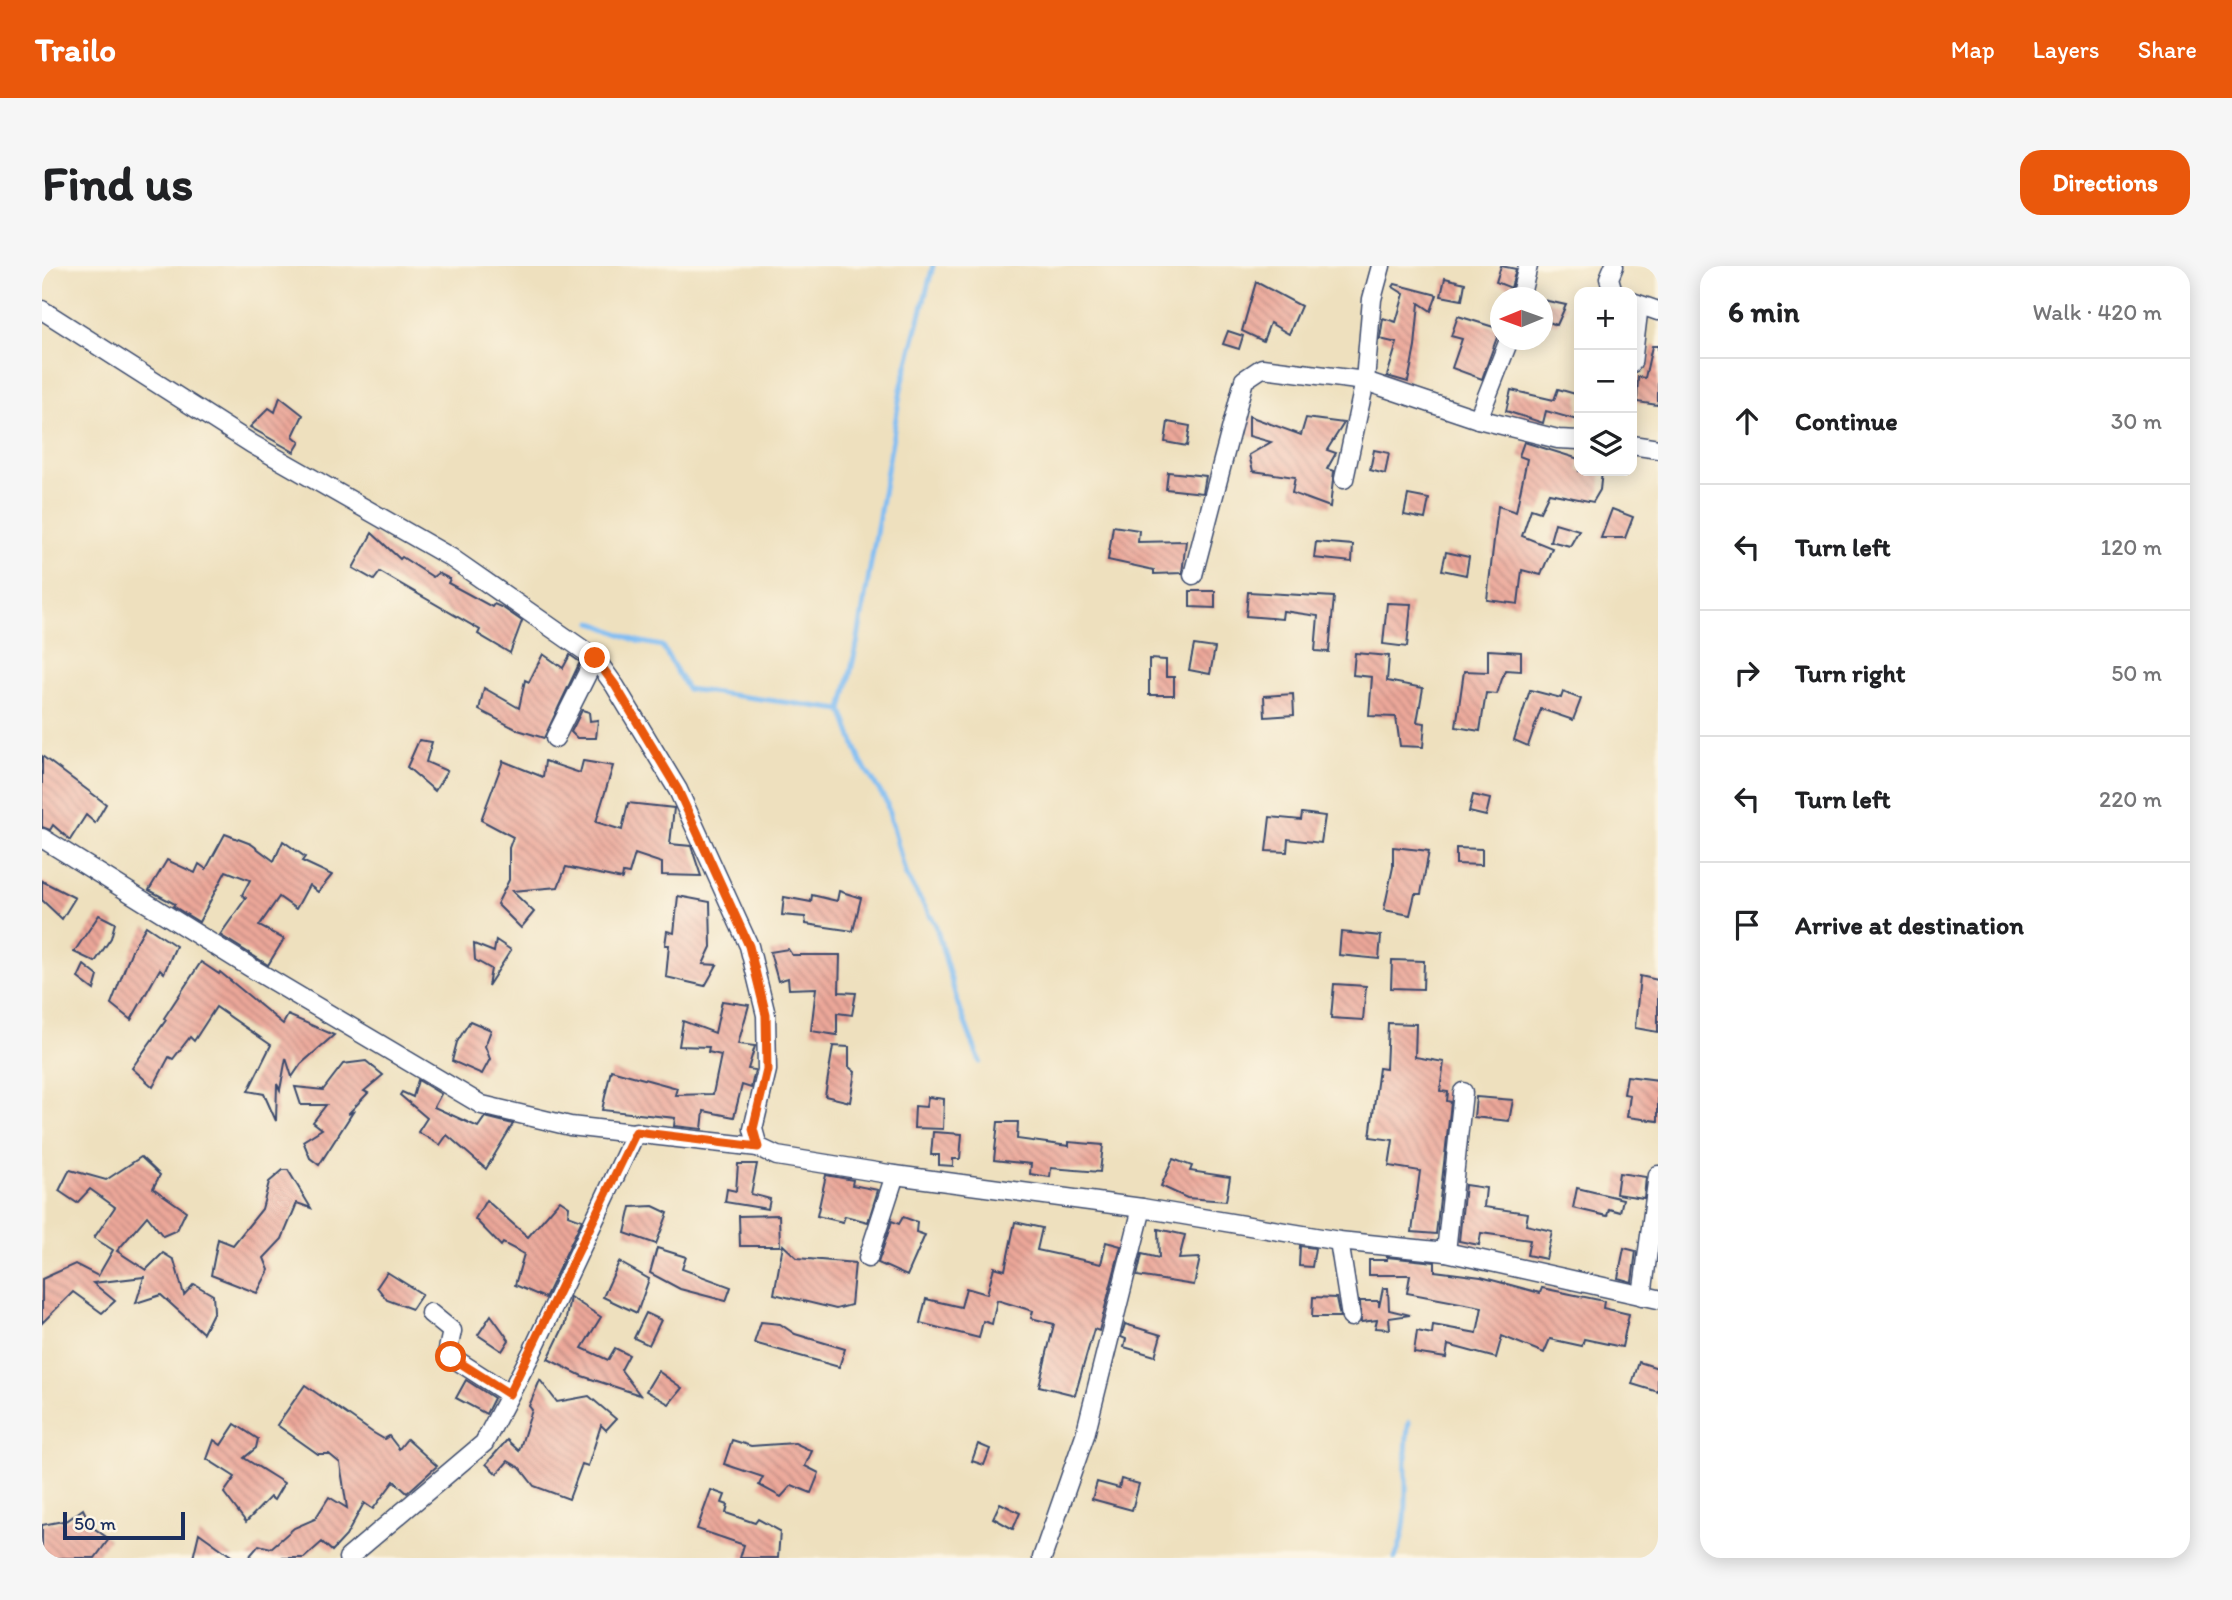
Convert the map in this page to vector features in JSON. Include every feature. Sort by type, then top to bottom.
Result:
[{"type":"street","points":[[1344,479],[1365,381],[1372,299],[1381,266]]},
{"type":"street","points":[[1523,287],[1528,266]]},
{"type":"street","points":[[1612,287],[1609,278],[1614,266]]},
{"type":"street","points":[[1637,304],[1658,311]]},
{"type":"street","points":[[42,310],[252,444],[450,557],[595,658],[615,685],[678,790],[749,946],[766,1015],[767,1070],[753,1129],[758,1147]]},
{"type":"street","points":[[1478,419],[1505,350]]},
{"type":"street","points":[[1194,575],[1244,380],[1262,368],[1365,381],[1478,419],[1559,439],[1574,440]]},
{"type":"street","points":[[1637,446],[1658,449]]},
{"type":"street","points":[[555,738],[595,658]]},
{"type":"street","points":[[42,838],[482,1105],[570,1126],[758,1147],[777,1156],[895,1175],[1142,1208],[1339,1241],[1446,1252],[1650,1298],[1658,1175]]},
{"type":"street","points":[[1446,1252],[1463,1092]]},
{"type":"street","points":[[348,1558],[484,1443],[636,1132]]},
{"type":"street","points":[[868,1258],[895,1175]]},
{"type":"street","points":[[1042,1558],[1085,1436],[1142,1208]]},
{"type":"street","points":[[1339,1241],[1351,1317]]},
{"type":"street","points":[[430,1313],[452,1331],[447,1354],[509,1394]]},
{"type":"building","points":[[1501,266],[1516,269],[1511,287],[1496,282]]},
{"type":"building","points":[[1445,278],[1465,283],[1462,300],[1441,296]]},
{"type":"building","points":[[1256,282],[1301,306],[1289,334],[1270,323],[1263,341],[1242,331]]},
{"type":"building","points":[[1395,284],[1437,295],[1431,311],[1419,303],[1415,347],[1408,382],[1387,376],[1397,343],[1380,339],[1383,318],[1396,322],[1404,294],[1393,287]]},
{"type":"building","points":[[1553,302],[1566,305],[1557,325],[1553,324]]},
{"type":"building","points":[[1458,316],[1490,326],[1490,350],[1492,350],[1482,379],[1452,368],[1462,339],[1451,336]]},
{"type":"building","points":[[1228,331],[1243,336],[1239,349],[1223,344]]},
{"type":"building","points":[[1652,346],[1658,346],[1658,405],[1637,402],[1638,377],[1645,378]]},
{"type":"building","points":[[1558,389],[1574,394],[1574,419],[1546,411],[1543,423],[1506,411],[1511,390],[1554,400]]},
{"type":"building","points":[[280,397],[303,415],[293,436],[300,442],[294,452],[250,427],[269,408],[275,412]]},
{"type":"building","points":[[1249,416],[1301,435],[1306,418],[1344,423],[1327,450],[1336,453],[1327,469],[1334,471],[1330,507],[1292,493],[1295,477],[1253,471],[1249,455],[1271,442],[1249,436]]},
{"type":"building","points":[[1168,422],[1190,426],[1187,446],[1165,442]]},
{"type":"building","points":[[1524,442],[1574,457],[1574,476],[1601,476],[1600,490],[1593,502],[1549,493],[1540,512],[1531,509],[1522,536],[1552,548],[1541,575],[1522,570],[1518,604],[1487,600],[1498,506],[1516,512],[1527,459],[1519,456]]},
{"type":"building","points":[[1374,450],[1389,453],[1385,474],[1370,470]]},
{"type":"building","points":[[1168,472],[1206,476],[1203,493],[1166,489]]},
{"type":"building","points":[[1408,495],[1429,499],[1425,519],[1404,515]]},
{"type":"building","points":[[1612,509],[1633,517],[1625,538],[1601,538]]},
{"type":"building","points":[[1555,523],[1579,530],[1570,546],[1550,541]]},
{"type":"building","points":[[1113,526],[1139,530],[1138,542],[1186,541],[1182,573],[1154,574],[1154,570],[1108,560]]},
{"type":"building","points":[[372,533],[400,559],[402,557],[433,577],[438,573],[450,579],[448,583],[492,607],[494,604],[503,608],[522,621],[510,653],[478,634],[480,630],[380,572],[374,580],[353,568]]},
{"type":"building","points":[[1316,542],[1353,545],[1352,562],[1314,558]]},
{"type":"building","points":[[1446,552],[1469,557],[1466,575],[1442,570]]},
{"type":"building","points":[[1190,591],[1215,591],[1215,608],[1190,607]]},
{"type":"building","points":[[1248,592],[1334,597],[1329,652],[1315,651],[1318,616],[1283,611],[1282,619],[1246,616]]},
{"type":"building","points":[[1387,603],[1411,604],[1407,647],[1383,644]]},
{"type":"building","points":[[1194,645],[1215,648],[1210,674],[1189,670]]},
{"type":"building","points":[[1488,650],[1521,652],[1521,671],[1505,670],[1497,694],[1486,693],[1480,731],[1456,727],[1464,671],[1488,672]]},
{"type":"building","points":[[1355,653],[1389,656],[1387,681],[1423,688],[1417,722],[1425,723],[1423,747],[1400,746],[1396,717],[1369,716],[1372,677],[1353,675]]},
{"type":"building","points":[[543,654],[563,668],[570,655],[580,662],[544,738],[518,730],[479,710],[484,688],[519,708],[525,680],[529,682]]},
{"type":"building","points":[[1149,659],[1166,660],[1166,677],[1174,677],[1174,695],[1149,695]]},
{"type":"building","points":[[1530,690],[1561,698],[1563,692],[1581,699],[1573,720],[1541,709],[1528,746],[1514,740]]},
{"type":"building","points":[[1293,694],[1294,715],[1265,717],[1264,696]]},
{"type":"building","points":[[582,710],[589,712],[590,721],[598,720],[596,738],[577,738],[571,732]]},
{"type":"building","points":[[419,740],[432,742],[426,762],[447,771],[435,791],[407,767]]},
{"type":"building","points":[[42,756],[106,804],[95,823],[86,815],[70,840],[53,825],[50,830],[42,827]]},
{"type":"building","points":[[503,761],[543,777],[545,761],[580,773],[583,761],[613,766],[596,822],[622,830],[628,803],[674,808],[670,844],[691,846],[701,876],[662,875],[662,863],[635,854],[629,874],[623,873],[622,879],[566,867],[558,887],[512,891],[534,912],[521,928],[497,904],[509,880],[509,848],[513,837],[481,820]]},
{"type":"building","points":[[1473,795],[1490,799],[1486,816],[1469,812]]},
{"type":"building","points":[[1302,813],[1325,816],[1321,843],[1288,839],[1287,852],[1266,851],[1270,817],[1301,820]]},
{"type":"building","points":[[225,834],[251,844],[274,861],[283,841],[305,857],[302,861],[332,875],[318,892],[309,885],[296,909],[279,897],[259,926],[284,939],[268,965],[220,935],[246,898],[242,895],[250,880],[226,871],[199,922],[173,906],[175,904],[149,890],[167,860],[195,873],[199,864],[206,869]]},
{"type":"building","points":[[1393,847],[1429,851],[1421,894],[1415,894],[1410,915],[1384,910],[1393,867]]},
{"type":"building","points":[[1456,848],[1482,849],[1482,865],[1456,864]]},
{"type":"building","points":[[42,881],[75,898],[62,919],[42,900]]},
{"type":"building","points":[[839,891],[861,898],[853,931],[806,924],[805,917],[782,915],[784,897],[811,902],[812,895],[837,901]]},
{"type":"building","points":[[678,896],[710,902],[711,947],[703,964],[717,965],[705,986],[666,977],[669,945],[665,945],[667,931],[674,933]]},
{"type":"building","points":[[99,915],[115,923],[111,938],[95,962],[74,952]]},
{"type":"building","points":[[146,926],[176,946],[164,973],[160,969],[131,1020],[111,1004],[132,950]]},
{"type":"building","points":[[1341,932],[1381,936],[1379,959],[1339,955]]},
{"type":"building","points":[[496,940],[511,950],[488,986],[491,969],[475,960],[474,944],[494,952]]},
{"type":"building","points":[[788,949],[792,955],[840,955],[839,992],[856,993],[852,1015],[837,1013],[837,1035],[811,1031],[816,988],[789,989],[788,978],[778,981],[770,952]]},
{"type":"building","points":[[1392,960],[1424,961],[1423,989],[1391,988]]},
{"type":"building","points":[[201,962],[219,974],[220,972],[283,1024],[288,1015],[334,1035],[301,1064],[292,1077],[286,1058],[280,1090],[277,1084],[276,1121],[264,1094],[248,1091],[271,1045],[216,1007],[194,1041],[190,1037],[173,1059],[169,1057],[153,1087],[132,1068],[166,1020],[164,1018]]},
{"type":"building","points":[[84,965],[98,976],[94,990],[78,978]]},
{"type":"building","points":[[1640,976],[1658,980],[1658,1032],[1635,1028]]},
{"type":"building","points":[[1334,984],[1366,986],[1363,1020],[1331,1018]]},
{"type":"building","points":[[722,1001],[749,1005],[738,1044],[755,1046],[748,1069],[755,1070],[751,1088],[742,1085],[734,1117],[704,1111],[702,1129],[674,1126],[675,1118],[602,1110],[611,1070],[677,1088],[675,1095],[713,1094],[721,1055],[708,1052],[709,1047],[679,1046],[683,1021],[715,1033]]},
{"type":"building","points":[[470,1021],[491,1030],[485,1046],[490,1059],[482,1074],[452,1061],[457,1042]]},
{"type":"building","points":[[1388,1023],[1416,1024],[1415,1057],[1444,1062],[1440,1091],[1448,1092],[1447,1101],[1451,1102],[1436,1234],[1412,1232],[1420,1171],[1389,1166],[1393,1140],[1370,1137],[1379,1068],[1386,1069]]},
{"type":"building","points":[[833,1046],[849,1047],[849,1067],[855,1072],[850,1102],[825,1096]]},
{"type":"building","points":[[366,1061],[383,1075],[364,1091],[368,1093],[348,1114],[353,1112],[319,1165],[310,1158],[303,1141],[322,1129],[313,1122],[326,1105],[301,1105],[295,1087],[323,1090],[343,1064]]},
{"type":"building","points":[[1627,1076],[1658,1080],[1658,1121],[1627,1117],[1630,1095],[1624,1094]]},
{"type":"building","points":[[418,1080],[441,1094],[434,1107],[478,1127],[485,1117],[513,1124],[486,1169],[447,1135],[440,1145],[418,1132],[427,1118],[400,1095],[402,1092],[413,1097]]},
{"type":"building","points":[[928,1097],[944,1099],[943,1129],[914,1128],[915,1106],[926,1107]]},
{"type":"building","points":[[1476,1097],[1513,1100],[1509,1121],[1474,1117]]},
{"type":"building","points":[[998,1122],[1018,1122],[1017,1139],[1069,1146],[1069,1142],[1103,1145],[1100,1172],[1051,1168],[1050,1177],[1030,1174],[1031,1164],[994,1160]]},
{"type":"building","points":[[933,1132],[962,1134],[960,1159],[953,1159],[953,1166],[939,1165],[939,1155],[931,1155]]},
{"type":"building","points":[[141,1157],[160,1175],[153,1188],[186,1211],[177,1230],[163,1236],[147,1216],[117,1251],[146,1270],[163,1253],[174,1260],[184,1295],[194,1284],[213,1295],[214,1311],[203,1333],[161,1295],[136,1303],[144,1277],[93,1283],[115,1301],[102,1313],[73,1292],[42,1323],[42,1279],[75,1264],[98,1276],[113,1250],[94,1238],[115,1207],[90,1189],[77,1203],[59,1191],[68,1173],[70,1170],[106,1180]]},
{"type":"building","points":[[1173,1159],[1192,1166],[1190,1171],[1230,1177],[1226,1201],[1187,1198],[1161,1186]]},
{"type":"building","points":[[738,1164],[757,1164],[751,1194],[770,1199],[768,1209],[725,1202],[727,1189],[736,1191]]},
{"type":"building","points":[[283,1170],[288,1170],[311,1208],[297,1203],[282,1239],[264,1258],[269,1270],[257,1293],[211,1275],[218,1239],[233,1245],[262,1209],[269,1182]]},
{"type":"building","points":[[1619,1173],[1646,1177],[1644,1198],[1616,1194]]},
{"type":"building","points":[[826,1175],[853,1180],[852,1185],[878,1190],[868,1222],[845,1216],[843,1222],[817,1216]]},
{"type":"building","points":[[1465,1185],[1486,1188],[1484,1207],[1528,1213],[1526,1225],[1552,1231],[1546,1259],[1527,1255],[1530,1240],[1481,1233],[1479,1245],[1459,1241]]},
{"type":"building","points":[[1577,1188],[1623,1199],[1620,1212],[1609,1209],[1607,1216],[1573,1208]]},
{"type":"building","points":[[486,1200],[528,1237],[560,1200],[569,1206],[568,1215],[582,1220],[545,1298],[515,1285],[524,1254],[503,1243],[501,1246],[475,1219]]},
{"type":"building","points":[[653,1206],[668,1213],[656,1244],[625,1233],[631,1207]]},
{"type":"building","points":[[779,1215],[780,1246],[740,1246],[739,1216]]},
{"type":"building","points":[[903,1217],[917,1222],[916,1232],[925,1235],[907,1276],[878,1263],[892,1221],[899,1224]]},
{"type":"building","points":[[1015,1222],[1042,1228],[1037,1250],[1101,1264],[1106,1242],[1121,1246],[1099,1331],[1094,1329],[1075,1395],[1039,1386],[1054,1324],[1031,1318],[1033,1311],[997,1300],[992,1324],[983,1321],[979,1338],[920,1323],[926,1299],[961,1307],[966,1288],[987,1294],[994,1267],[1005,1270]]},
{"type":"building","points":[[1158,1229],[1185,1235],[1179,1259],[1200,1258],[1194,1285],[1137,1276],[1142,1254],[1159,1258]]},
{"type":"building","points":[[783,1245],[797,1258],[855,1263],[851,1305],[836,1309],[774,1294]]},
{"type":"building","points":[[1300,1246],[1315,1248],[1312,1267],[1299,1266]]},
{"type":"building","points":[[657,1248],[686,1257],[682,1269],[731,1287],[726,1301],[680,1289],[650,1273]]},
{"type":"building","points":[[1624,1248],[1636,1251],[1632,1282],[1618,1278]]},
{"type":"building","points":[[1387,1257],[1435,1262],[1435,1271],[1481,1277],[1540,1293],[1542,1288],[1604,1301],[1603,1308],[1629,1314],[1622,1347],[1584,1339],[1582,1346],[1550,1339],[1544,1353],[1502,1336],[1496,1358],[1448,1345],[1446,1358],[1414,1353],[1417,1331],[1432,1334],[1433,1325],[1477,1333],[1482,1307],[1407,1293],[1410,1275],[1369,1275],[1369,1260],[1387,1260]]},
{"type":"building","points":[[619,1262],[649,1279],[637,1313],[603,1297]]},
{"type":"building","points":[[387,1272],[422,1294],[412,1309],[387,1300],[377,1287]]},
{"type":"building","points":[[1383,1288],[1388,1288],[1389,1310],[1410,1315],[1389,1318],[1390,1329],[1375,1328],[1377,1320],[1361,1322],[1360,1301],[1379,1301],[1379,1307]]},
{"type":"building","points":[[570,1297],[601,1317],[582,1348],[608,1360],[615,1348],[629,1355],[621,1370],[640,1395],[582,1376],[548,1359],[565,1324]]},
{"type":"building","points":[[1313,1297],[1336,1298],[1340,1317],[1312,1317]]},
{"type":"building","points":[[646,1313],[661,1320],[649,1345],[634,1338]]},
{"type":"building","points":[[491,1315],[509,1340],[502,1351],[478,1335]]},
{"type":"building","points":[[761,1322],[780,1324],[795,1334],[845,1349],[839,1367],[754,1343]]},
{"type":"building","points":[[1125,1324],[1161,1335],[1155,1356],[1124,1347],[1126,1339],[1121,1337]]},
{"type":"building","points":[[1639,1362],[1658,1368],[1658,1392],[1632,1384]]},
{"type":"building","points":[[658,1371],[682,1388],[669,1404],[646,1391]]},
{"type":"building","points":[[466,1380],[494,1398],[486,1414],[456,1398]]},
{"type":"building","points":[[540,1380],[557,1402],[589,1396],[616,1419],[606,1430],[601,1425],[588,1466],[582,1464],[569,1499],[534,1486],[520,1468],[508,1461],[497,1474],[486,1464],[507,1440],[519,1451],[532,1410],[529,1406]]},
{"type":"building","points":[[305,1385],[372,1432],[384,1439],[389,1436],[399,1449],[407,1439],[437,1466],[407,1493],[394,1481],[373,1509],[364,1503],[346,1536],[332,1551],[322,1542],[304,1558],[248,1558],[259,1545],[271,1548],[294,1528],[315,1519],[329,1497],[347,1508],[340,1463],[329,1454],[318,1454],[277,1425]]},
{"type":"building","points":[[235,1424],[258,1439],[256,1448],[244,1458],[284,1483],[274,1500],[270,1497],[246,1522],[224,1493],[235,1477],[207,1459],[214,1440],[221,1445]]},
{"type":"building","points":[[732,1440],[751,1446],[795,1443],[812,1451],[805,1466],[819,1473],[811,1493],[792,1485],[781,1497],[759,1485],[763,1477],[724,1464]]},
{"type":"building","points":[[978,1444],[990,1449],[984,1465],[972,1461]]},
{"type":"building","points":[[1121,1479],[1139,1484],[1132,1510],[1092,1499],[1097,1482],[1119,1488]]},
{"type":"building","points":[[711,1490],[725,1495],[722,1503],[728,1505],[726,1513],[755,1523],[758,1519],[780,1531],[778,1558],[740,1558],[744,1545],[697,1529]]},
{"type":"building","points":[[1000,1503],[1020,1513],[1013,1529],[993,1518]]},
{"type":"building","points":[[83,1509],[91,1526],[109,1539],[95,1558],[42,1558],[42,1525],[68,1520]]},
{"type":"building","points":[[199,1533],[234,1558],[193,1558]]},
{"type":"waterway","points":[[933,266],[901,389],[857,644],[842,710],[861,762],[886,801],[906,876],[935,923],[958,1004],[980,1062]]},
{"type":"waterway","points":[[592,622],[637,641],[662,646],[687,689],[842,710]]},
{"type":"waterway","points":[[1395,1558],[1401,1541],[1406,1507],[1409,1422]]},
{"type":"route","points":[[451,1357],[509,1394],[531,1354],[636,1132],[758,1147],[753,1129],[767,1070],[766,1015],[749,946],[678,790],[615,685],[595,658]]}]
